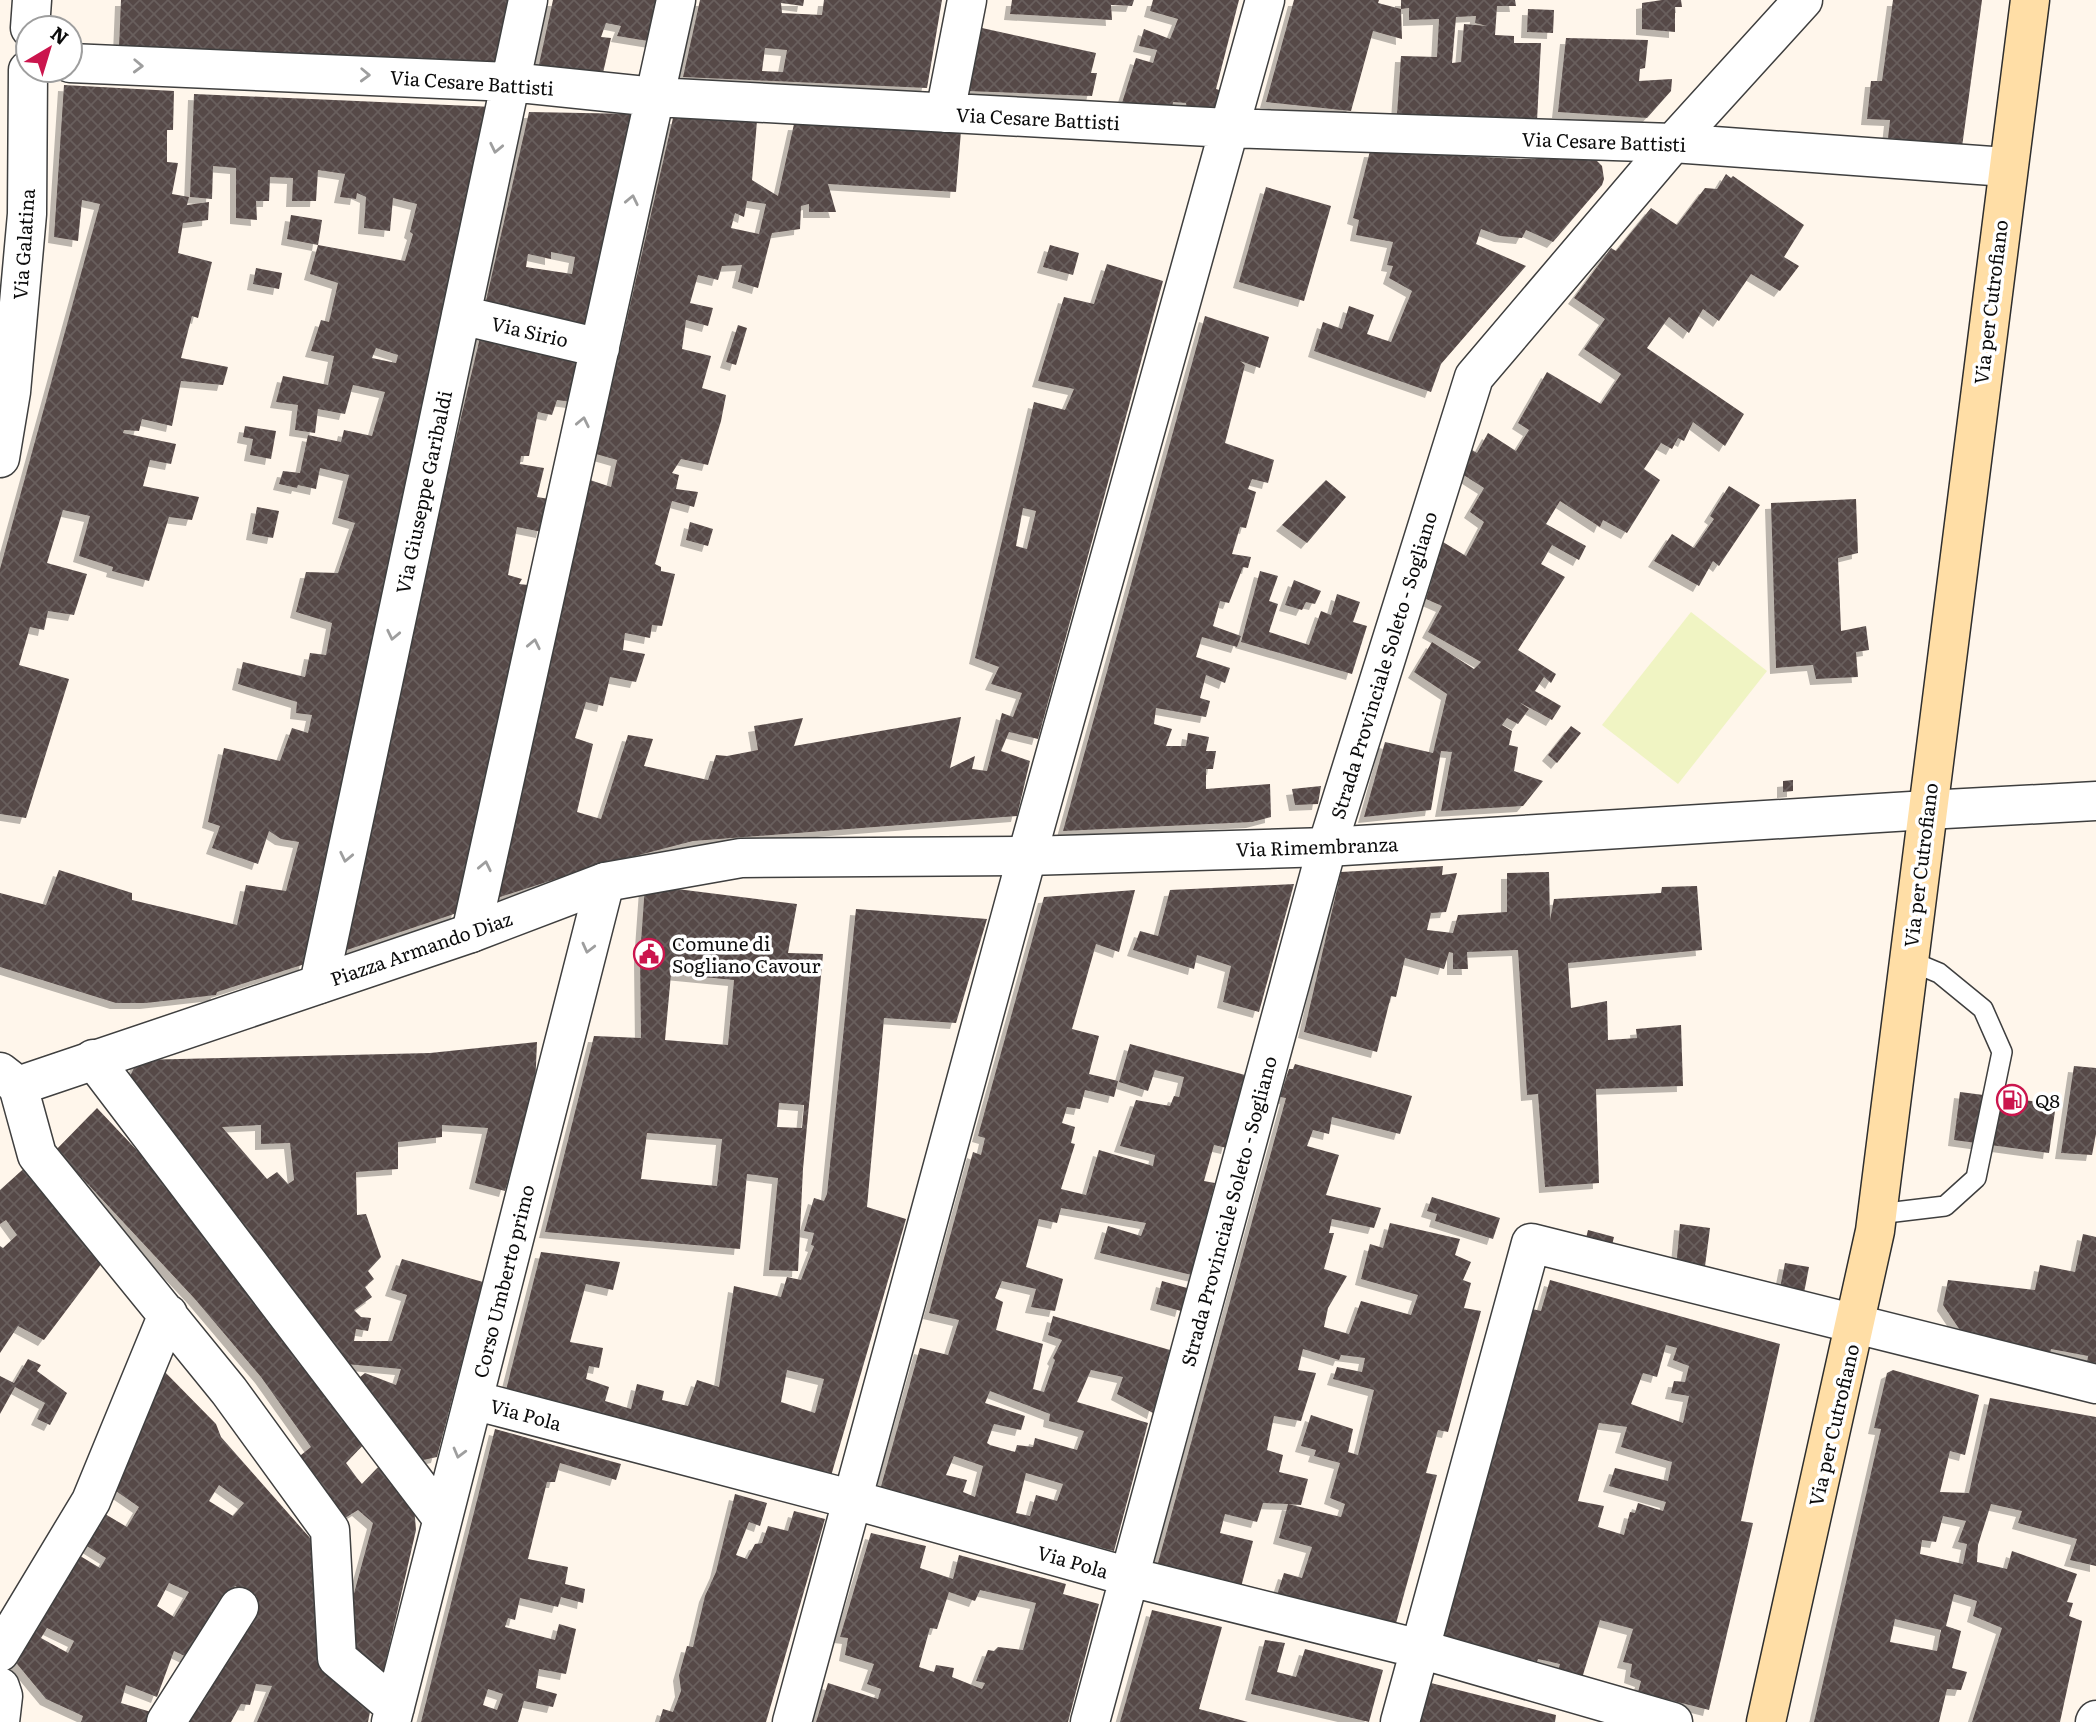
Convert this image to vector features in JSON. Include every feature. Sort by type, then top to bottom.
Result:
[{"type":"main road","name":"Via per Cutrofiano","points":[[1766,1722],[1856,1326],[1878,1214],[2006,167],[2030,0]]},
{"type":"street","name":"Via Giuseppe Garibaldi","points":[[319,984],[528,0]]},
{"type":"street","points":[[471,933],[676,0]]},
{"type":"street","points":[[945,113],[967,0]]},
{"type":"street","points":[[792,1722],[1027,856],[1265,0]]},
{"type":"street","name":"Strada Provinciale Soleto - Sogliano","points":[[1090,1722],[1326,847],[1474,377],[1673,143],[1802,0]]},
{"type":"street","name":"Via Cesare Battisti","points":[[84,64],[510,82],[655,97],[1228,128],[1673,143],[2006,167]]},
{"type":"street","name":"Via Galatina","points":[[0,458],[10,392],[27,214],[28,84]]},
{"type":"street","name":"Via Sirio","points":[[461,315],[600,348]]},
{"type":"street","name":"Via Rimembranza","points":[[708,863],[741,858],[1027,856],[1326,847],[2096,801]]},
{"type":"street","name":"Piazza Armando Diaz","points":[[9,1079],[93,1059],[137,1045],[471,933],[605,881],[708,863]]},
{"type":"street","name":"Corso Umberto primo","points":[[393,1715],[605,881]]},
{"type":"street","points":[[93,1059],[442,1518]]},
{"type":"street","points":[[9,1079],[37,1155],[168,1314],[330,1530],[337,1658],[393,1715]]},
{"type":"street","points":[[1400,1722],[1531,1243],[2096,1384]]},
{"type":"street","points":[[0,1652],[91,1501],[168,1314]]},
{"type":"street","name":"Via Pola","points":[[473,1400],[854,1500],[1129,1577],[1420,1649],[1673,1722]]},
{"type":"street","points":[[166,1722],[239,1607]]},
{"type":"street","points":[[0,1687],[3,1696],[0,1722]]},
{"type":"lane","points":[[1878,1214],[1945,1206],[1976,1178],[2002,1052],[1983,1009],[1939,974],[1908,960]]},
{"type":"green space","points":[[1691,612],[1767,671],[1678,784],[1602,725]]},
{"type":"building","points":[[121,0],[516,0],[501,66],[119,47]]},
{"type":"building","points":[[553,0],[663,0],[654,42],[617,36],[621,26],[606,23],[601,37],[611,38],[603,73],[538,69]]},
{"type":"building","points":[[700,0],[804,0],[803,6],[781,3],[782,13],[822,15],[824,0],[942,0],[927,88],[683,77]],"holes":[[[765,48],[787,50],[783,72],[762,71]]]},
{"type":"building","points":[[1012,0],[1134,0],[1132,6],[1111,5],[1112,20],[1010,14]]},
{"type":"building","points":[[1153,0],[1239,0],[1216,89],[1222,91],[1216,112],[1187,110],[1186,103],[1173,102],[1172,108],[1122,103],[1136,58],[1153,63],[1157,50],[1139,46],[1144,29],[1170,39],[1178,19],[1150,11]]},
{"type":"building","points":[[1294,0],[1379,0],[1378,3],[1401,9],[1402,39],[1373,31],[1351,111],[1266,102]]},
{"type":"building","points":[[1401,0],[1515,0],[1516,6],[1497,6],[1495,35],[1514,36],[1514,43],[1541,43],[1537,121],[1397,114],[1401,56],[1437,57],[1439,19],[1409,20],[1409,8],[1401,9]],"holes":[[[1476,16],[1475,23],[1487,26],[1464,24],[1461,62],[1452,63],[1456,17]]]},
{"type":"building","points":[[1681,0],[1682,7],[1675,7],[1675,32],[1642,29],[1642,3]]},
{"type":"building","points":[[1893,0],[1982,0],[1962,147],[1888,138],[1890,120],[1867,119],[1871,81],[1882,81]]},
{"type":"building","points":[[1528,9],[1554,10],[1553,33],[1527,32]]},
{"type":"building","points":[[982,28],[1096,53],[1091,73],[1097,73],[1092,96],[967,91]]},
{"type":"building","points":[[1566,38],[1648,40],[1645,68],[1640,69],[1639,81],[1672,79],[1671,91],[1647,118],[1558,112]]},
{"type":"building","points":[[64,85],[174,91],[173,130],[167,130],[167,162],[178,163],[172,194],[189,197],[187,205],[209,202],[208,220],[183,223],[178,253],[212,262],[198,318],[192,316],[181,358],[228,367],[223,385],[181,381],[172,426],[142,419],[139,431],[124,430],[123,433],[176,444],[171,464],[150,460],[143,486],[199,497],[192,520],[169,517],[149,581],[112,571],[113,567],[79,556],[90,516],[63,510],[47,563],[87,574],[74,615],[48,611],[44,630],[30,627],[19,665],[69,679],[26,818],[0,814],[0,569],[100,204],[82,200],[78,241],[54,237]]},
{"type":"building","points":[[194,94],[494,107],[314,910],[305,964],[217,992],[216,995],[146,1003],[116,1003],[0,967],[0,893],[46,905],[59,870],[132,893],[132,900],[237,925],[246,885],[286,891],[299,842],[281,839],[269,831],[258,864],[212,848],[220,826],[208,822],[224,748],[280,761],[292,728],[308,733],[312,715],[296,713],[297,702],[238,684],[243,662],[305,677],[310,653],[326,655],[332,623],[296,612],[306,572],[338,573],[355,523],[338,518],[349,475],[320,468],[316,489],[298,485],[297,488],[279,484],[283,471],[300,473],[308,435],[341,442],[344,430],[372,436],[385,392],[353,385],[345,414],[318,409],[315,433],[295,430],[298,405],[276,402],[283,376],[328,385],[334,356],[311,351],[321,320],[329,322],[338,283],[310,274],[318,245],[405,261],[413,234],[410,232],[417,204],[393,198],[390,231],[364,228],[366,197],[357,193],[356,199],[340,197],[345,174],[318,170],[316,201],[292,201],[293,178],[270,177],[269,201],[256,201],[257,220],[236,218],[236,168],[213,166],[212,199],[190,197]],"holes":[[[376,348],[398,355],[396,363],[372,358]]]},
{"type":"building","points":[[529,112],[637,114],[589,328],[485,305]],"holes":[[[551,252],[575,257],[572,274],[526,267],[528,254],[551,259]]]},
{"type":"building","points":[[673,118],[757,121],[752,180],[778,196],[794,124],[961,131],[956,192],[828,184],[836,212],[809,212],[809,204],[801,206],[800,229],[772,233],[758,288],[738,282],[742,265],[722,266],[718,280],[698,275],[690,303],[713,308],[708,326],[686,320],[682,349],[711,356],[702,388],[726,395],[721,421],[708,465],[681,459],[672,473],[679,475],[676,489],[698,492],[694,507],[672,501],[655,564],[661,567],[661,571],[675,574],[662,626],[652,625],[650,638],[625,633],[623,650],[645,654],[636,682],[610,677],[603,706],[586,702],[575,738],[593,744],[577,812],[601,819],[628,735],[653,739],[644,766],[708,780],[716,755],[727,756],[758,750],[754,726],[803,718],[794,746],[961,717],[950,768],[975,756],[972,769],[987,771],[1002,713],[1013,717],[1022,693],[991,684],[999,667],[975,658],[1034,402],[1065,410],[1074,389],[1038,381],[1064,297],[1094,304],[1107,264],[1163,281],[1038,739],[1009,732],[1001,751],[1030,761],[1017,816],[693,841],[593,867],[497,898],[590,480],[611,487],[617,460],[596,454]],"holes":[[[747,201],[766,204],[759,234],[731,228],[735,213],[744,217]],[[1023,508],[1036,511],[1027,549],[1016,546]]]},
{"type":"building","points":[[1370,151],[1521,159],[1594,158],[1602,166],[1602,185],[1553,242],[1526,230],[1522,238],[1500,236],[1481,229],[1476,244],[1526,266],[1441,364],[1431,392],[1314,351],[1323,322],[1342,329],[1349,306],[1374,315],[1367,334],[1391,342],[1412,291],[1389,278],[1393,266],[1387,265],[1393,242],[1356,235],[1359,220],[1353,218]]},
{"type":"building","points":[[1726,174],[1731,178],[1733,176],[1804,225],[1784,257],[1799,266],[1780,291],[1751,274],[1719,321],[1703,309],[1689,333],[1669,317],[1647,348],[1744,414],[1725,446],[1693,422],[1684,441],[1678,438],[1672,449],[1661,443],[1644,469],[1660,480],[1627,533],[1603,520],[1600,527],[1560,501],[1546,524],[1586,546],[1579,560],[1552,545],[1541,564],[1565,577],[1518,650],[1556,674],[1551,683],[1544,677],[1535,691],[1561,706],[1552,720],[1519,702],[1529,709],[1518,724],[1507,718],[1502,725],[1512,731],[1509,745],[1518,747],[1514,771],[1543,781],[1523,806],[1441,811],[1452,752],[1441,751],[1431,810],[1364,817],[1385,742],[1433,753],[1447,694],[1414,672],[1432,642],[1474,669],[1481,662],[1428,632],[1442,606],[1426,599],[1443,542],[1466,556],[1484,522],[1470,512],[1484,488],[1462,474],[1472,450],[1477,453],[1488,433],[1516,451],[1529,430],[1518,423],[1547,372],[1601,404],[1621,374],[1584,349],[1605,319],[1574,298],[1611,248],[1616,251],[1651,208],[1677,225],[1705,188],[1717,189]]},
{"type":"building","points":[[1266,187],[1331,206],[1304,301],[1239,282]]},
{"type":"building","points":[[291,215],[322,220],[318,245],[287,239]]},
{"type":"building","points":[[1050,245],[1079,253],[1073,275],[1043,267]]},
{"type":"building","points":[[256,268],[282,273],[279,289],[253,284]]},
{"type":"building","points":[[1205,316],[1269,337],[1260,368],[1240,361],[1245,365],[1225,443],[1274,460],[1268,483],[1252,479],[1248,489],[1256,492],[1246,528],[1240,527],[1232,554],[1251,557],[1248,568],[1243,567],[1229,603],[1220,601],[1213,626],[1241,636],[1237,647],[1202,637],[1196,657],[1230,668],[1225,683],[1206,675],[1200,698],[1210,701],[1206,717],[1156,708],[1154,724],[1172,729],[1166,746],[1186,746],[1188,733],[1209,737],[1206,751],[1216,751],[1213,769],[1206,769],[1206,789],[1270,784],[1271,817],[1252,822],[1063,831]]},
{"type":"building","points":[[738,325],[747,328],[736,365],[726,362]]},
{"type":"building","points":[[482,329],[584,354],[572,402],[557,400],[552,415],[538,412],[529,456],[521,456],[520,464],[544,468],[537,497],[549,499],[542,532],[517,527],[508,575],[522,579],[519,584],[528,585],[457,913],[344,951],[418,613],[416,607]]},
{"type":"building","points":[[245,426],[276,431],[271,459],[250,455],[253,439],[243,437]]},
{"type":"building","points":[[1326,480],[1346,497],[1307,543],[1282,525]]},
{"type":"building","points":[[1729,486],[1760,505],[1719,566],[1713,561],[1699,586],[1654,561],[1672,534],[1694,548],[1714,519],[1710,516]]},
{"type":"building","points":[[1856,499],[1858,553],[1838,558],[1841,631],[1866,626],[1869,650],[1856,652],[1858,677],[1816,679],[1813,665],[1776,668],[1771,503]]},
{"type":"building","points":[[257,507],[279,511],[273,538],[252,534]]},
{"type":"building","points":[[690,522],[713,529],[708,546],[686,540]]},
{"type":"building","points":[[1260,571],[1278,576],[1269,601],[1278,604],[1269,632],[1309,645],[1321,611],[1331,615],[1337,594],[1360,602],[1353,622],[1367,626],[1352,674],[1241,642]]},
{"type":"building","points":[[1294,580],[1321,591],[1315,604],[1306,602],[1302,610],[1285,605]]},
{"type":"building","points":[[1571,726],[1581,733],[1557,763],[1548,755]]},
{"type":"building","points":[[1793,780],[1793,791],[1783,792],[1783,781]]},
{"type":"building","points":[[1321,786],[1318,804],[1295,805],[1292,789]]},
{"type":"building","points":[[1443,866],[1442,875],[1457,873],[1446,912],[1431,913],[1427,930],[1453,933],[1458,915],[1507,912],[1507,873],[1549,872],[1550,920],[1554,899],[1661,893],[1662,887],[1697,886],[1702,950],[1568,963],[1571,1008],[1607,1001],[1608,1040],[1637,1038],[1636,1029],[1681,1025],[1683,1086],[1596,1089],[1599,1183],[1545,1187],[1538,1094],[1527,1095],[1518,950],[1467,952],[1468,969],[1453,969],[1453,953],[1449,952],[1444,969],[1405,958],[1396,997],[1391,996],[1377,1052],[1304,1032],[1341,872]]},
{"type":"building","points":[[1294,884],[1259,1012],[1223,1002],[1231,966],[1197,955],[1194,969],[1133,950],[1140,931],[1158,936],[1170,890]]},
{"type":"building","points":[[645,885],[797,904],[788,953],[823,954],[803,1169],[798,1271],[769,1270],[778,1178],[747,1174],[740,1249],[545,1232],[594,1036],[641,1038],[640,956]],"holes":[[[671,974],[734,980],[728,1045],[665,1040]],[[779,1103],[804,1105],[802,1128],[777,1127]],[[647,1133],[722,1139],[717,1186],[641,1179]]]},
{"type":"building","points":[[1135,890],[1119,952],[1096,944],[1072,1029],[1099,1036],[1089,1074],[1118,1081],[1114,1097],[1085,1090],[1080,1109],[1067,1107],[1062,1123],[1075,1127],[1071,1143],[1075,1144],[1061,1189],[1086,1195],[1099,1150],[1153,1166],[1155,1155],[1120,1146],[1136,1100],[1170,1106],[1174,1096],[1179,1097],[1184,1077],[1155,1070],[1148,1091],[1119,1082],[1130,1044],[1245,1075],[1227,1148],[1214,1145],[1204,1181],[1215,1183],[1197,1252],[1196,1276],[1100,1253],[1108,1226],[1141,1236],[1146,1223],[1061,1208],[1057,1223],[1039,1219],[1026,1267],[1063,1279],[1055,1311],[1031,1307],[1036,1289],[1002,1281],[995,1298],[1003,1302],[996,1330],[1043,1344],[1033,1389],[1044,1392],[1055,1360],[1053,1358],[1062,1340],[1048,1335],[1053,1316],[1170,1350],[1153,1413],[1117,1394],[1123,1377],[1091,1370],[1077,1402],[1148,1423],[1114,1551],[880,1490],[920,1348],[948,1355],[959,1320],[929,1313],[973,1152],[981,1155],[985,1138],[978,1136],[1044,897]],"holes":[[[990,1391],[1050,1414],[1049,1421],[1084,1431],[1077,1450],[1035,1438],[1033,1447],[1017,1445],[1015,1452],[987,1443],[994,1424],[1021,1430],[1025,1416],[985,1403]],[[954,1456],[983,1466],[975,1497],[963,1492],[967,1480],[946,1475]],[[1026,1473],[1063,1484],[1057,1501],[1036,1495],[1030,1516],[1016,1513]]]},
{"type":"building","points":[[856,909],[987,919],[956,1023],[884,1018],[867,1207],[906,1219],[831,1476],[506,1390],[541,1252],[620,1262],[613,1290],[586,1284],[570,1342],[603,1348],[599,1368],[589,1366],[586,1379],[609,1387],[605,1401],[631,1409],[637,1384],[664,1391],[662,1400],[688,1406],[697,1380],[719,1387],[734,1286],[781,1297],[787,1277],[801,1280],[814,1246],[811,1245],[814,1233],[804,1231],[814,1198],[824,1201],[827,1194]],"holes":[[[787,1370],[824,1379],[815,1413],[781,1402]]]},
{"type":"building","points":[[537,1042],[535,1089],[505,1191],[475,1183],[488,1128],[442,1125],[442,1137],[398,1142],[398,1169],[356,1172],[357,1215],[366,1214],[381,1257],[368,1271],[374,1279],[365,1287],[372,1297],[354,1310],[361,1317],[371,1318],[368,1331],[356,1329],[354,1341],[392,1341],[407,1295],[391,1290],[402,1259],[483,1282],[437,1457],[419,1461],[355,1381],[365,1373],[396,1385],[401,1369],[346,1364],[128,1080],[138,1060],[430,1053]],"holes":[[[261,1125],[261,1144],[290,1143],[294,1180],[288,1184],[277,1172],[267,1179],[222,1127]]]},
{"type":"building","points":[[1295,1064],[1412,1096],[1400,1134],[1332,1117],[1329,1134],[1313,1130],[1307,1146],[1339,1155],[1326,1195],[1381,1208],[1374,1228],[1332,1219],[1329,1233],[1334,1233],[1324,1269],[1347,1276],[1328,1308],[1324,1327],[1349,1334],[1361,1301],[1411,1315],[1418,1295],[1361,1279],[1370,1244],[1383,1248],[1390,1223],[1460,1239],[1455,1255],[1471,1262],[1463,1280],[1471,1283],[1464,1308],[1481,1311],[1448,1432],[1438,1430],[1426,1473],[1437,1475],[1395,1627],[1276,1598],[1284,1573],[1302,1578],[1312,1547],[1279,1538],[1288,1504],[1263,1503],[1257,1522],[1225,1514],[1220,1533],[1253,1541],[1241,1587],[1156,1570],[1286,1098],[1280,1097],[1289,1069],[1293,1069]],"holes":[[[1303,1349],[1339,1360],[1341,1355],[1365,1358],[1362,1372],[1337,1367],[1333,1379],[1374,1390],[1358,1455],[1348,1452],[1353,1429],[1311,1415],[1301,1446],[1316,1450],[1314,1456],[1340,1463],[1330,1498],[1345,1504],[1341,1517],[1288,1504],[1301,1505],[1308,1479],[1279,1472],[1283,1455],[1267,1450],[1274,1416],[1301,1421],[1316,1373],[1298,1370]]]},
{"type":"building","points":[[2074,1066],[2096,1068],[2096,1134],[2092,1155],[2061,1153]]},
{"type":"building","points":[[1960,1092],[2056,1104],[2049,1153],[1954,1140]]},
{"type":"building","points":[[97,1108],[165,1180],[367,1441],[346,1463],[357,1478],[362,1484],[383,1462],[414,1505],[416,1530],[383,1674],[357,1660],[346,1623],[373,1523],[358,1510],[345,1518],[335,1510],[296,1459],[311,1447],[261,1377],[194,1298],[56,1150]]},
{"type":"building","points":[[30,1163],[108,1255],[44,1340],[18,1326],[0,1353],[0,1246],[3,1248],[17,1235],[6,1220],[0,1224],[0,1190]]},
{"type":"building","points":[[1432,1197],[1500,1218],[1493,1239],[1435,1221],[1437,1214],[1427,1211]]},
{"type":"building","points":[[1680,1224],[1710,1228],[1704,1274],[1676,1268]]},
{"type":"building","points":[[1588,1230],[1614,1237],[1611,1249],[1585,1242]]},
{"type":"building","points":[[2083,1234],[2096,1237],[2096,1363],[2087,1362],[2088,1356],[2051,1349],[2049,1359],[1966,1339],[1943,1305],[1948,1280],[2035,1290],[2040,1265],[2075,1272]]},
{"type":"building","points":[[1785,1263],[1809,1267],[1803,1298],[1779,1293]]},
{"type":"building","points":[[1550,1280],[1780,1344],[1741,1521],[1753,1523],[1709,1710],[1638,1692],[1641,1681],[1630,1677],[1632,1664],[1623,1662],[1633,1629],[1600,1620],[1582,1678],[1558,1671],[1560,1664],[1538,1659],[1535,1667],[1438,1644],[1532,1309],[1541,1311]],"holes":[[[1666,1345],[1677,1348],[1673,1360],[1689,1366],[1685,1382],[1674,1381],[1671,1393],[1689,1396],[1683,1423],[1631,1404],[1643,1373],[1657,1377]],[[1599,1423],[1627,1427],[1621,1447],[1672,1462],[1668,1481],[1615,1468],[1609,1486],[1666,1502],[1663,1511],[1638,1503],[1635,1513],[1630,1512],[1624,1535],[1598,1527],[1604,1506],[1578,1501]]]},
{"type":"building","points":[[1162,1281],[1187,1288],[1181,1311],[1156,1304]]},
{"type":"building","points":[[28,1359],[41,1365],[37,1371],[67,1393],[50,1425],[37,1419],[45,1403],[15,1387],[0,1414],[0,1376],[14,1383]]},
{"type":"building","points":[[161,1368],[216,1424],[221,1437],[318,1547],[372,1702],[368,1722],[257,1722],[272,1686],[256,1684],[250,1705],[241,1704],[231,1722],[188,1722],[257,1597],[235,1586],[189,1658],[174,1651],[157,1697],[126,1685],[121,1703],[151,1712],[148,1722],[81,1722],[83,1716],[46,1699],[13,1659],[72,1551],[100,1568],[106,1558],[82,1543],[100,1511],[127,1527],[139,1507],[113,1489]],"holes":[[[219,1485],[244,1503],[233,1516],[209,1501]],[[169,1583],[189,1592],[174,1617],[157,1606]],[[47,1628],[74,1641],[68,1653],[41,1638]]]},
{"type":"building","points":[[1893,1370],[1979,1395],[1965,1455],[1950,1451],[1940,1492],[1969,1493],[1990,1398],[2096,1417],[2096,1566],[2070,1560],[2077,1539],[2018,1523],[2022,1511],[1991,1504],[1978,1545],[1977,1562],[2007,1569],[2012,1551],[2077,1574],[2067,1602],[2073,1603],[2069,1616],[2082,1621],[2060,1722],[1972,1722],[2002,1628],[1973,1616],[1977,1601],[1954,1594],[1946,1626],[1961,1631],[1952,1668],[1967,1672],[1961,1690],[1947,1689],[1939,1722],[1814,1722],[1881,1429],[1874,1428],[1887,1373]],"holes":[[[1943,1516],[1966,1521],[1958,1542],[1967,1544],[1963,1564],[1920,1554],[1922,1540],[1936,1542]],[[1895,1619],[1941,1630],[1937,1651],[1890,1642]]]},
{"type":"building","points":[[495,1429],[621,1464],[616,1480],[560,1463],[555,1482],[547,1482],[528,1559],[568,1567],[565,1584],[585,1589],[583,1603],[561,1597],[558,1607],[520,1598],[515,1620],[508,1618],[505,1627],[555,1640],[559,1624],[576,1629],[566,1674],[539,1669],[536,1688],[557,1694],[553,1707],[524,1701],[518,1722],[421,1722]],"holes":[[[488,1689],[503,1694],[497,1710],[483,1705]]]},
{"type":"building","points":[[735,1494],[767,1503],[760,1526],[749,1522],[736,1555],[747,1559],[755,1544],[762,1543],[768,1526],[788,1531],[794,1511],[825,1519],[766,1722],[659,1722],[663,1709],[673,1712],[681,1691],[679,1675],[687,1646],[693,1647],[705,1596],[716,1572]]},
{"type":"building","points":[[871,1533],[926,1546],[920,1568],[953,1579],[959,1555],[1066,1584],[1063,1594],[1099,1604],[1068,1722],[816,1722],[828,1683],[878,1699],[881,1689],[867,1684],[874,1664],[845,1655],[848,1638],[840,1637]],"holes":[[[980,1590],[1036,1603],[1023,1650],[998,1647],[994,1651],[988,1650],[976,1681],[985,1683],[982,1689],[952,1677],[954,1668],[936,1665],[934,1672],[919,1667],[930,1628],[937,1629],[949,1592],[975,1601]]]},
{"type":"building","points":[[1152,1610],[1222,1627],[1199,1709],[1248,1722],[1120,1722]]},
{"type":"building","points":[[1265,1640],[1285,1643],[1277,1672],[1296,1677],[1305,1649],[1383,1670],[1369,1722],[1251,1694]]},
{"type":"building","points":[[1431,1683],[1556,1715],[1555,1722],[1420,1722]]},
{"type":"place","name":"Comune di Sogliano Cavour","points":[[649,954]]},
{"type":"place","name":"Q8","points":[[2012,1100]]}]
